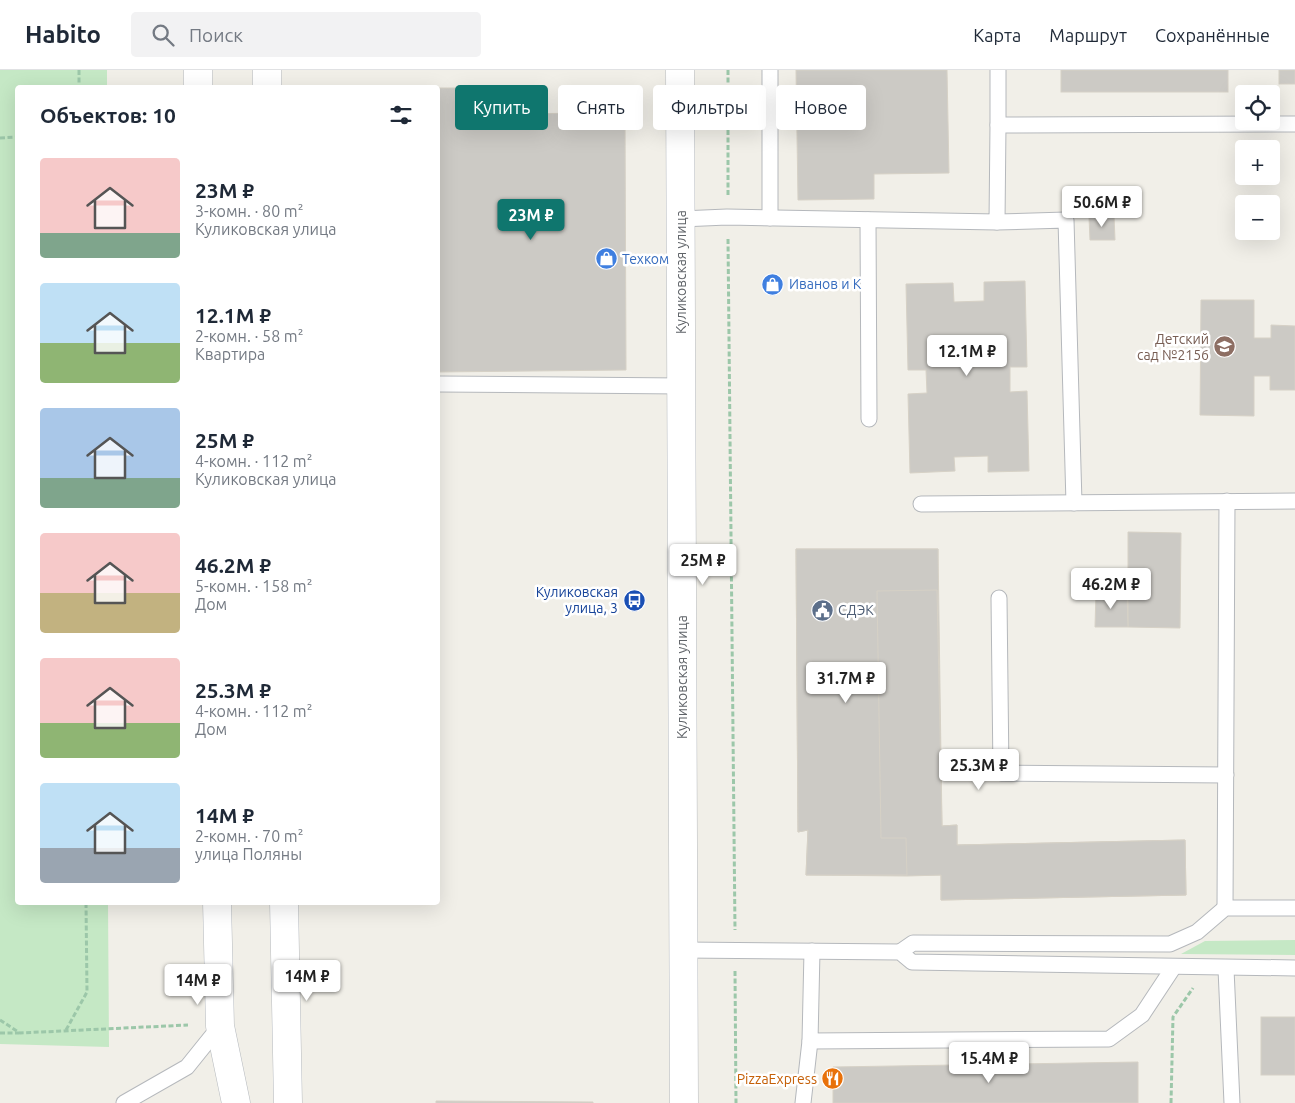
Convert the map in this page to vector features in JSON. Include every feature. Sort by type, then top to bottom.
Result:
[{"type":"street","points":[[198,70],[198,85]]},
{"type":"street","points":[[267,70],[267,85]]},
{"type":"street","name":"Куликовская улица","points":[[680,70],[684,1103]]},
{"type":"street","points":[[216,905],[220,1026],[236,1103]]},
{"type":"street","points":[[284,905],[288,1103]]},
{"type":"lane","points":[[770,70],[770,218]]},
{"type":"lane","points":[[997,222],[998,70]]},
{"type":"lane","points":[[998,125],[1295,124]]},
{"type":"lane","points":[[681,218],[728,217],[997,222],[1066,220],[1074,503]]},
{"type":"lane","points":[[868,220],[869,419]]},
{"type":"lane","points":[[440,384],[682,386]]},
{"type":"lane","points":[[1225,908],[1227,501]]},
{"type":"lane","points":[[921,504],[1295,501]]},
{"type":"lane","points":[[999,598],[1001,772],[1226,774]]},
{"type":"lane","points":[[684,950],[900,952],[912,943],[1170,944],[1197,932],[1225,908],[1295,908]]},
{"type":"lane","points":[[803,1103],[810,1041],[812,951]]},
{"type":"lane","points":[[900,952],[912,962],[1206,969],[1295,968]]},
{"type":"lane","points":[[810,1041],[1109,1039],[1142,1015],[1173,968]]},
{"type":"lane","points":[[1226,969],[1232,1103]]},
{"type":"lane","points":[[124,1103],[187,1068],[220,1026]]},
{"type":"path","points":[[79,70],[79,85]]},
{"type":"path","points":[[728,70],[736,1103]]},
{"type":"path","points":[[0,138],[15,137]]},
{"type":"path","points":[[66,1030],[87,992],[86,905]]},
{"type":"path","points":[[1171,1103],[1173,1017],[1206,969]]},
{"type":"path","points":[[0,1020],[20,1033]]},
{"type":"path","points":[[0,1033],[188,1024]]},
{"type":"green space","points":[[0,70],[107,70],[107,85],[15,85],[15,905],[108,905],[109,1047],[0,1044]]},
{"type":"green space","points":[[1295,940],[1295,955],[1181,954],[1205,941]]},
{"type":"building","points":[[796,70],[947,70],[949,173],[874,174],[874,199],[798,200],[797,130],[866,130],[866,85],[796,85]]},
{"type":"building","points":[[1061,70],[1228,70],[1228,92],[1061,92]]},
{"type":"building","points":[[1279,70],[1295,70],[1295,84],[1279,84]]},
{"type":"building","points":[[440,88],[455,88],[455,130],[548,130],[548,113],[558,113],[558,130],[625,130],[626,370],[440,372]]},
{"type":"building","points":[[1114,216],[1115,240],[1090,240],[1089,217]]},
{"type":"building","points":[[1025,281],[1027,367],[1010,367],[1010,392],[1027,391],[1029,471],[988,472],[988,456],[954,457],[955,471],[910,473],[908,394],[927,393],[926,370],[908,370],[906,284],[953,283],[954,302],[984,301],[984,282]]},
{"type":"building","points":[[1201,300],[1254,300],[1254,338],[1271,338],[1271,325],[1295,326],[1295,390],[1270,390],[1270,376],[1254,376],[1254,416],[1200,415]]},
{"type":"building","points":[[1128,532],[1181,533],[1180,628],[1128,627]]},
{"type":"building","points":[[796,549],[938,549],[937,590],[877,591],[881,838],[906,838],[907,876],[806,875],[808,830],[798,832]]},
{"type":"building","points":[[796,549],[938,549],[942,826],[957,825],[957,845],[1185,840],[1186,895],[941,900],[941,875],[806,875],[808,830],[798,832]]},
{"type":"building","points":[[937,590],[942,826],[957,825],[957,845],[1185,840],[1186,895],[941,900],[941,875],[907,876],[906,838],[881,838],[877,591]]},
{"type":"building","points":[[1096,592],[1127,593],[1128,627],[1095,627]]},
{"type":"building","points":[[1261,1017],[1295,1017],[1295,1075],[1261,1075]]},
{"type":"building","points":[[1138,1062],[1138,1103],[833,1103],[833,1067]]},
{"type":"building","points":[[436,1101],[593,1102],[593,1103],[436,1103]]},
{"type":"place","name":"Техком","points":[[606,259]]},
{"type":"place","name":"Иванов и К","points":[[773,284]]},
{"type":"place","name":"Детский сад №2156","points":[[1225,347]]},
{"type":"place","name":"Куликовская улица, 3","points":[[634,600]]},
{"type":"place","name":"СДЭК","points":[[822,610]]},
{"type":"place","name":"PizzaExpress","points":[[833,1079]]}]
